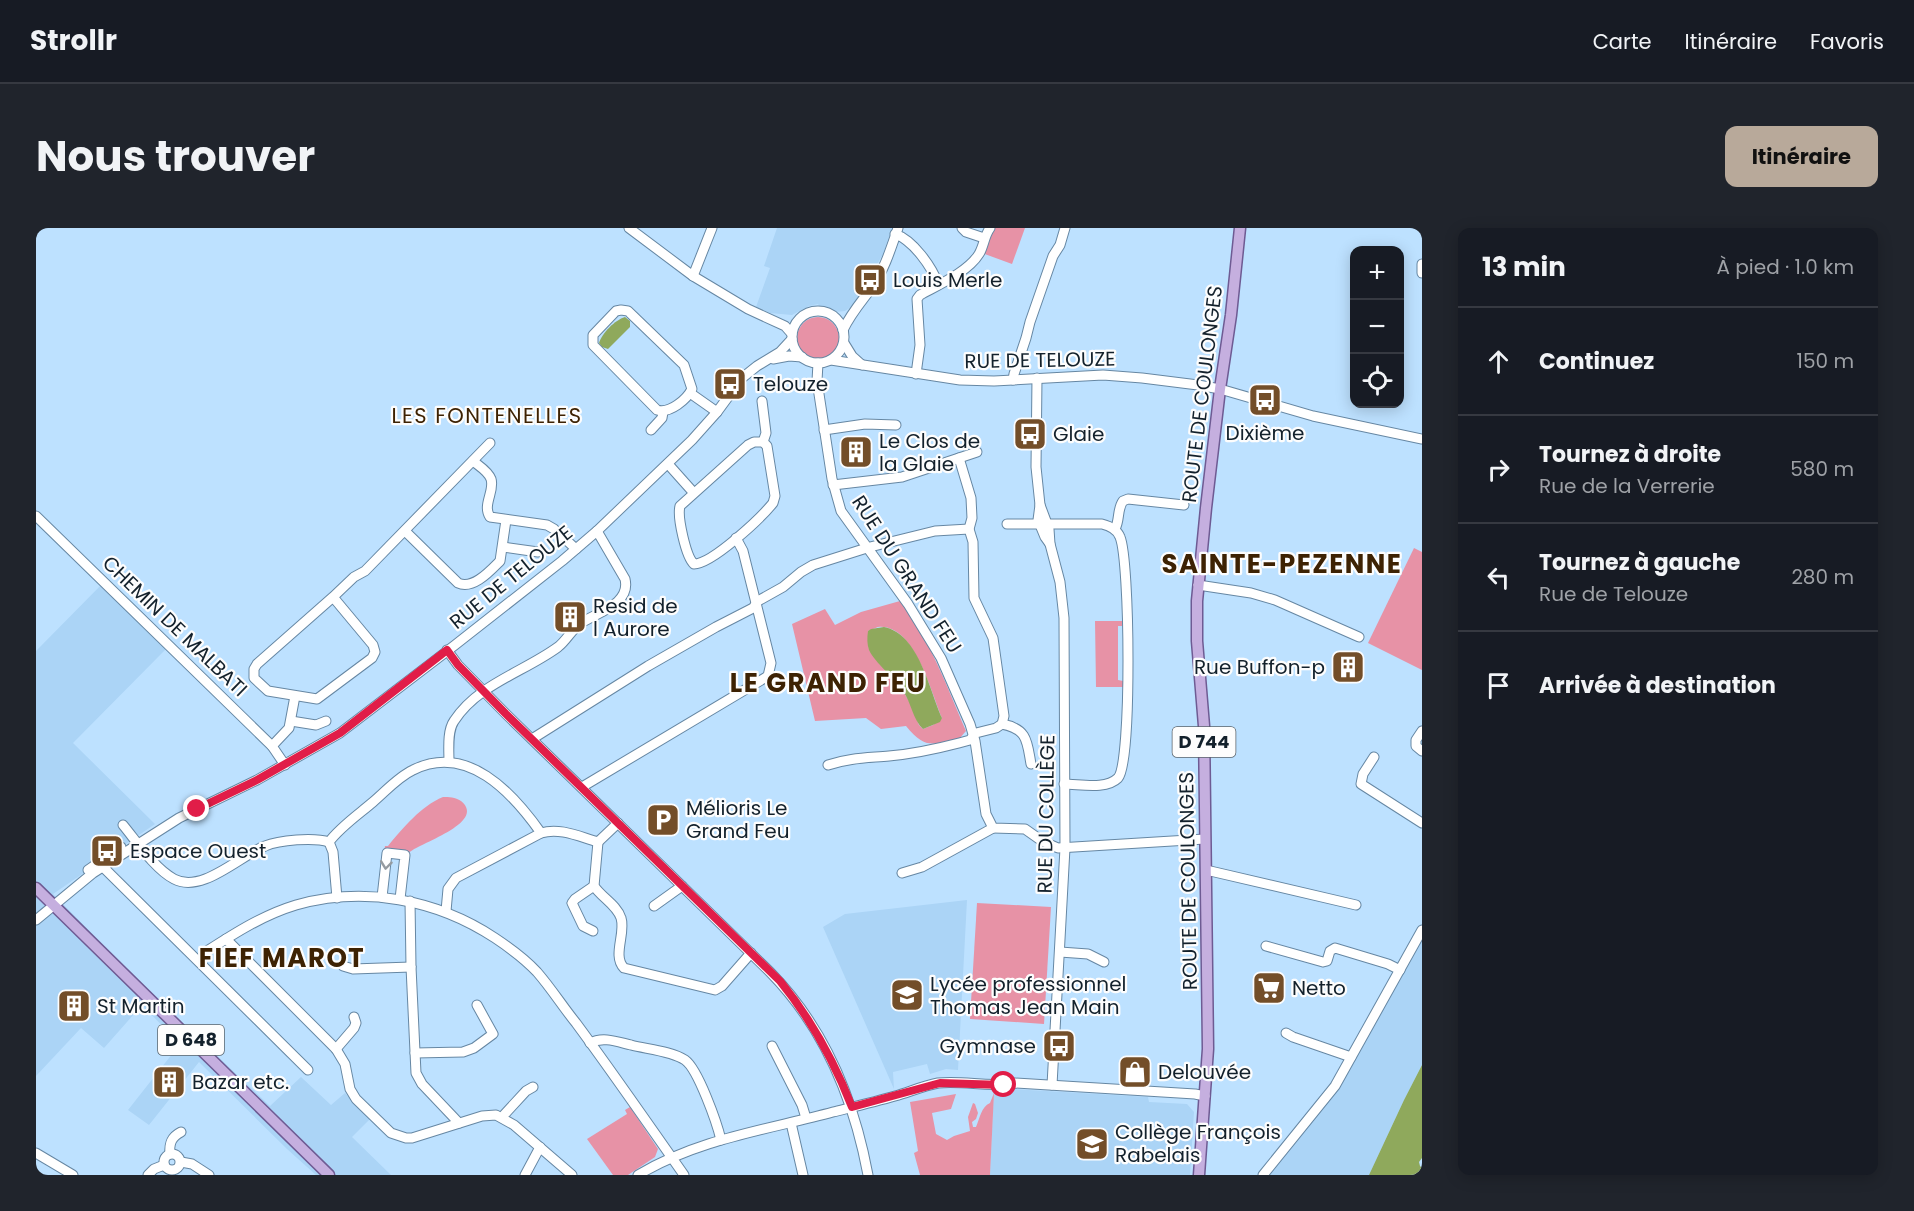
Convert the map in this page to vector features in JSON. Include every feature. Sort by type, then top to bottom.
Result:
[{"type":"main road","name":"ROUTE DE COULONGES","points":[[1198,1175],[1208,1049],[1204,726],[1197,621],[1198,585],[1240,228]]},
{"type":"main road","name":"D 648","points":[[36,888],[328,1175]]},
{"type":"street","points":[[629,228],[693,276],[748,309],[785,326],[792,337],[796,351],[809,362],[818,363],[831,360],[839,353],[843,343],[843,330],[853,310],[873,286],[896,231],[924,259],[938,284]]},
{"type":"street","points":[[693,276],[712,228]]},
{"type":"street","points":[[962,228],[966,232],[984,238]]},
{"type":"street","points":[[916,374],[920,345],[916,299],[975,260],[990,228]]},
{"type":"street","points":[[1013,380],[1030,322],[1065,228]]},
{"type":"street","points":[[1422,264],[1422,273]]},
{"type":"street","points":[[832,316],[853,310]]},
{"type":"street","points":[[651,430],[662,418],[660,411],[593,345],[593,334],[616,311],[628,312],[684,365],[692,389],[690,393],[670,410],[660,411]]},
{"type":"street","points":[[792,337],[800,319],[808,313],[818,311],[832,316],[843,330]]},
{"type":"street","points":[[769,318],[800,319]]},
{"type":"street","name":"RUE DE TELOUZE","points":[[36,920],[102,866],[170,821],[285,765],[340,733],[597,531],[668,464],[717,412],[742,378],[780,352],[792,337]]},
{"type":"street","points":[[843,343],[862,365]]},
{"type":"street","name":"RUE DE TELOUZE","points":[[770,359],[789,356],[802,357]]},
{"type":"street","name":"RUE DE TELOUZE","points":[[831,360],[960,380],[1120,376],[1220,389],[1279,408],[1422,439]]},
{"type":"street","name":"RUE DU GRAND FEU","points":[[818,363],[817,381],[824,430],[834,485],[844,517],[931,639],[942,658],[974,736],[986,814],[993,828]]},
{"type":"street","name":"RUE DU COLLÈGE","points":[[1037,378],[1036,467],[1040,505],[1043,524],[1050,536],[1060,582],[1064,618],[1065,848],[1052,1085]]},
{"type":"street","points":[[690,393],[717,412]]},
{"type":"street","points":[[762,401],[766,433],[763,442]]},
{"type":"street","points":[[824,430],[865,424],[896,425]]},
{"type":"street","points":[[763,442],[768,449],[774,500],[771,506],[716,555],[699,564],[692,562],[678,512],[680,506],[748,445],[763,442]]},
{"type":"street","points":[[333,597],[373,645],[374,655],[320,698],[312,699],[268,691],[254,678],[255,666],[354,577],[365,571],[490,443]]},
{"type":"street","points":[[834,485],[902,477],[977,452]]},
{"type":"street","points":[[828,765],[874,756],[930,750],[970,740],[976,733],[996,728],[1002,724],[1004,716],[993,638],[974,597],[973,542],[969,529],[972,518],[971,498],[959,458]]},
{"type":"street","points":[[473,461],[490,478],[488,514],[494,518],[551,527],[576,549]]},
{"type":"street","points":[[668,464],[693,492]]},
{"type":"street","points":[[1114,529],[1122,501],[1128,499],[1184,504]]},
{"type":"street","name":"CHEMIN DE MALBATI","points":[[36,516],[272,746],[285,765]]},
{"type":"street","points":[[405,531],[458,583],[463,585],[472,584],[500,561],[506,520]]},
{"type":"street","points":[[1007,524],[1102,524],[1114,529],[1123,548],[1128,626],[1127,716],[1123,766],[1117,779],[1105,784],[1064,784]]},
{"type":"street","points":[[532,739],[648,666],[753,608],[807,568],[867,548],[935,531],[969,529]]},
{"type":"street","points":[[449,762],[453,722],[484,691],[557,648],[579,624],[621,599],[627,586],[625,579],[597,531]]},
{"type":"street","points":[[582,787],[768,676],[771,663],[743,551],[736,538]]},
{"type":"street","points":[[503,547],[538,552]]},
{"type":"street","points":[[1198,585],[1251,593],[1275,600],[1359,637]]},
{"type":"street","points":[[447,650],[458,665],[532,739],[780,981],[807,1015],[836,1071],[852,1107],[868,1175]]},
{"type":"street","points":[[272,746],[288,731],[295,696]]},
{"type":"street","points":[[291,721],[316,725],[326,721]]},
{"type":"street","points":[[1002,724],[1014,726],[1026,738],[1031,764]]},
{"type":"street","points":[[1422,731],[1416,740],[1416,746],[1422,751]]},
{"type":"street","points":[[1374,757],[1360,784],[1422,823]]},
{"type":"street","points":[[329,842],[402,777],[435,762],[449,762],[471,767],[497,783],[541,833]]},
{"type":"street","points":[[618,823],[598,842],[594,886],[621,917],[619,960],[624,968],[715,990],[722,986],[751,953]]},
{"type":"street","points":[[123,825],[170,877],[188,884],[203,880],[272,843],[318,840],[329,842]]},
{"type":"street","points":[[902,873],[922,867],[993,828],[1025,830],[1051,845],[1065,848],[1205,839]]},
{"type":"street","points":[[446,911],[448,889],[456,878],[541,833],[563,832],[598,842]]},
{"type":"street","points":[[329,842],[333,852],[337,898]]},
{"type":"street","name":"RUE DE TELOUZE","points":[[65,896],[68,889],[99,861],[139,843]]},
{"type":"street","points":[[382,897],[387,853],[405,855],[405,900],[418,1079],[459,1123]]},
{"type":"street","points":[[102,866],[308,1070]]},
{"type":"street","points":[[1206,870],[1356,905]]},
{"type":"street","points":[[593,932],[583,926],[572,903],[594,886]]},
{"type":"street","points":[[654,906],[682,886]]},
{"type":"street","points":[[207,951],[248,925],[284,909],[337,898],[382,897],[405,900],[446,911],[485,931],[512,949],[537,972],[684,1175]]},
{"type":"street","points":[[1263,1175],[1335,1086],[1422,930]]},
{"type":"street","points":[[226,939],[336,1048],[345,1064],[352,1095],[391,1133],[412,1138],[482,1116],[502,1117],[572,1175]]},
{"type":"street","points":[[1266,946],[1323,963],[1327,961],[1330,951],[1335,948],[1388,964],[1400,970]]},
{"type":"street","points":[[1060,952],[1088,954],[1104,962]]},
{"type":"street","points":[[343,966],[353,969],[411,967]]},
{"type":"street","points":[[415,1053],[463,1052],[474,1048],[493,1034],[477,1005]]},
{"type":"street","points":[[336,1048],[354,1028],[356,1023],[354,1017]]},
{"type":"street","points":[[1286,1033],[1351,1057]]},
{"type":"street","points":[[590,1043],[610,1040],[676,1056],[687,1061],[694,1070],[718,1127],[721,1140]]},
{"type":"street","points":[[771,1046],[806,1118]]},
{"type":"street","points":[[638,1175],[671,1157],[721,1140],[940,1083],[1004,1085],[1016,1083],[1150,1090],[1205,1096]]},
{"type":"street","points":[[502,1117],[526,1091],[533,1087]]},
{"type":"street","points":[[791,1123],[803,1175]]},
{"type":"street","points":[[170,1154],[171,1141],[180,1132]]},
{"type":"street","points":[[525,1175],[540,1147]]},
{"type":"street","points":[[36,1153],[73,1175]]},
{"type":"street","points":[[164,1165],[172,1171],[178,1169],[181,1162],[178,1155],[170,1154]]},
{"type":"street","points":[[164,1165],[166,1157],[170,1154]]},
{"type":"street","points":[[181,1162],[192,1164],[208,1175]]},
{"type":"street","points":[[148,1175],[154,1169],[164,1165]]},
{"type":"shaded area","points":[[777,228],[892,228],[883,254],[854,305],[845,311],[835,312],[820,307],[818,304],[792,315],[770,313],[756,307],[770,268],[764,266]]},
{"type":"shaded area","points":[[994,228],[1025,228],[1012,264],[982,253]]},
{"type":"shaded area","points":[[625,317],[630,321],[630,327],[608,349],[602,347],[599,343],[606,331]]},
{"type":"shaded area","points":[[818,317],[833,323],[839,338],[833,353],[818,359],[803,353],[797,338],[803,323]]},
{"type":"shaded area","points":[[1414,548],[1422,552],[1422,670],[1368,643]]},
{"type":"shaded area","points":[[106,580],[169,642],[165,650],[73,743],[155,824],[53,894],[152,994],[270,1106],[301,1077],[331,1105],[345,1093],[370,1119],[352,1137],[391,1175],[316,1175],[199,1062],[149,1125],[128,1110],[180,1044],[142,1005],[104,1048],[81,1028],[36,1076],[36,651]]},
{"type":"shaded area","points":[[900,601],[929,647],[945,681],[966,731],[959,739],[935,743],[924,742],[906,726],[881,729],[866,718],[815,721],[792,624],[825,609],[835,625],[861,612]],"holes":[[[878,627],[891,629],[902,636],[911,647],[942,718],[923,729],[903,691],[869,649],[868,631]]]},
{"type":"shaded area","points":[[1095,621],[1122,621],[1122,626],[1118,626],[1118,680],[1123,681],[1123,687],[1096,687]]},
{"type":"shaded area","points":[[884,627],[896,632],[906,640],[914,651],[942,718],[940,722],[923,729],[903,691],[869,650],[868,631]]},
{"type":"shaded area","points":[[443,797],[461,801],[467,809],[465,817],[458,825],[409,853],[384,852],[385,846],[388,846],[413,818],[427,806]]},
{"type":"shaded area","name":"Lycée professionnel Thomas Jean Main","points":[[967,900],[958,1070],[946,1069],[930,1074],[927,1064],[893,1072],[894,1089],[823,927],[845,914]]},
{"type":"shaded area","points":[[977,903],[1051,907],[1044,1024],[970,1019]]},
{"type":"shaded area","points":[[1422,934],[1422,1065],[1369,1175],[1267,1175],[1318,1113]]},
{"type":"shaded area","points":[[1422,1065],[1422,1158],[1419,1162],[1422,1175],[1369,1175],[1404,1100]]},
{"type":"shaded area","name":"Collège François Rabelais","points":[[994,1088],[1148,1097],[1149,1102],[1187,1104],[1194,1112],[1190,1175],[990,1175]]},
{"type":"shaded area","points":[[994,1093],[990,1175],[920,1175],[914,1153],[918,1151],[910,1102],[956,1094],[951,1109],[932,1113],[936,1134],[947,1140],[970,1131],[968,1117],[973,1103],[978,1113],[972,1122],[973,1127],[976,1127]]},
{"type":"shaded area","points":[[630,1107],[658,1149],[655,1157],[628,1175],[613,1175],[587,1139],[627,1114],[625,1110]]},
{"type":"place","name":"Louis Merle","points":[[870,280]]},
{"type":"place","name":"Telouze","points":[[730,384]]},
{"type":"place","name":"Dixième","points":[[1265,400]]},
{"type":"place","name":"Glaie","points":[[1030,434]]},
{"type":"place","name":"Le Clos de la Glaie","points":[[856,452]]},
{"type":"place","name":"Resid de l Aurore","points":[[570,617]]},
{"type":"place","name":"Rue Buffon-p","points":[[1348,667]]},
{"type":"place","name":"Mélioris Le Grand Feu","points":[[663,820]]},
{"type":"place","name":"Espace Ouest","points":[[107,851]]},
{"type":"place","name":"Netto","points":[[1269,988]]},
{"type":"place","name":"Lycée professionnel Thomas Jean Main","points":[[907,995]]},
{"type":"place","name":"St Martin","points":[[74,1006]]},
{"type":"place","name":"Gymnase","points":[[1059,1046]]},
{"type":"place","name":"Delouvée","points":[[1135,1072]]},
{"type":"place","name":"Bazar etc.","points":[[169,1082]]},
{"type":"place","name":"Collège François Rabelais","points":[[1092,1144]]},
{"type":"district","name":"LES FONTENELLES","points":[[487,416]]},
{"type":"district","name":"SAINTE-PEZENNE","points":[[1282,564]]},
{"type":"district","name":"LE GRAND FEU","points":[[828,683]]},
{"type":"district","name":"FIEF MAROT","points":[[282,958]]},
{"type":"route","points":[[197,809],[257,780],[340,733],[447,650],[458,665],[506,714],[780,981],[807,1015],[852,1107],[940,1083],[1004,1085]]}]
